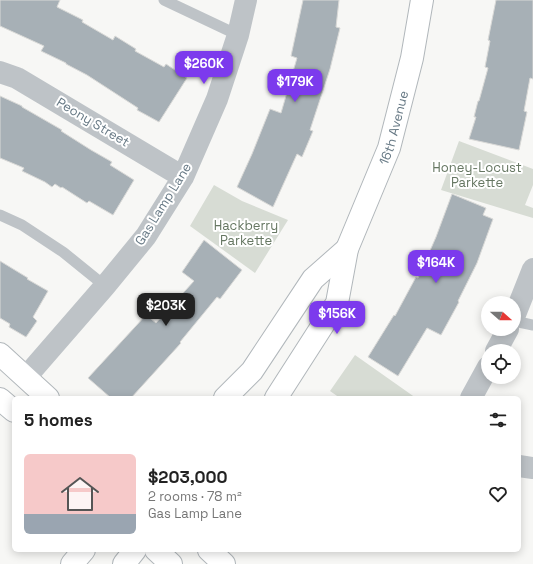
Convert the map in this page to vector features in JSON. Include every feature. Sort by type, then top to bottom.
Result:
[{"type":"main road","name":"16th Avenue","points":[[277,396],[337,303],[347,250],[389,148],[412,58],[422,0]]},
{"type":"main road","name":"16th Avenue","points":[[227,396],[252,371],[313,279],[347,250]]},
{"type":"main road","points":[[0,354],[46,396]]},
{"type":"main road","points":[[72,564],[82,552]]},
{"type":"main road","points":[[124,564],[133,552]]},
{"type":"main road","points":[[158,552],[171,564]]},
{"type":"main road","points":[[211,552],[224,564]]},
{"type":"street","name":"Gas Lamp Lane","points":[[26,377],[146,236],[183,177],[217,99],[238,36],[246,0]]},
{"type":"street","name":"Peony Street","points":[[0,72],[17,78],[183,177]]},
{"type":"street","points":[[521,299],[533,269]]},
{"type":"street","points":[[472,396],[481,379]]},
{"type":"street","points":[[521,466],[533,468]]},
{"type":"lane","points":[[164,0],[238,36]]},
{"type":"lane","points":[[0,215],[22,225],[64,252],[105,286]]},
{"type":"lane","points":[[521,322],[533,325]]},
{"type":"green space","name":"Honey-Locust Parkette","points":[[459,141],[533,169],[533,185],[525,205],[533,208],[533,218],[441,190]]},
{"type":"green space","name":"Hackberry Parkette","points":[[214,185],[242,201],[288,220],[255,273],[190,226]]},
{"type":"green space","points":[[355,355],[413,396],[337,396],[330,391]]},
{"type":"building","points":[[0,0],[60,0],[57,7],[83,20],[82,22],[113,40],[115,36],[136,49],[135,51],[164,67],[166,64],[187,78],[159,122],[137,110],[138,108],[87,75],[41,51],[44,46],[0,26]]},
{"type":"building","points":[[303,0],[339,0],[336,27],[340,28],[330,69],[310,130],[313,131],[302,157],[297,154],[273,207],[237,187],[270,109],[281,113],[297,58],[291,56]]},
{"type":"building","points":[[496,0],[533,0],[533,79],[530,78],[524,111],[527,112],[519,150],[469,139],[488,68],[485,67],[490,41],[488,40]]},
{"type":"building","points":[[0,96],[22,106],[62,130],[61,131],[112,162],[110,165],[134,180],[113,215],[89,201],[87,203],[62,187],[61,188],[55,184],[52,187],[22,171],[24,168],[0,158]]},
{"type":"building","points":[[452,194],[486,208],[483,215],[493,219],[477,263],[458,301],[459,302],[441,335],[427,328],[398,376],[368,357],[394,315],[395,316],[416,277],[418,278],[436,237]]},
{"type":"building","points":[[204,240],[242,270],[220,299],[217,297],[180,342],[181,343],[133,396],[109,396],[88,378],[146,315],[156,323],[194,281],[182,272]]},
{"type":"building","points":[[0,261],[48,291],[33,317],[37,321],[26,337],[9,327],[10,324],[0,318]]}]
